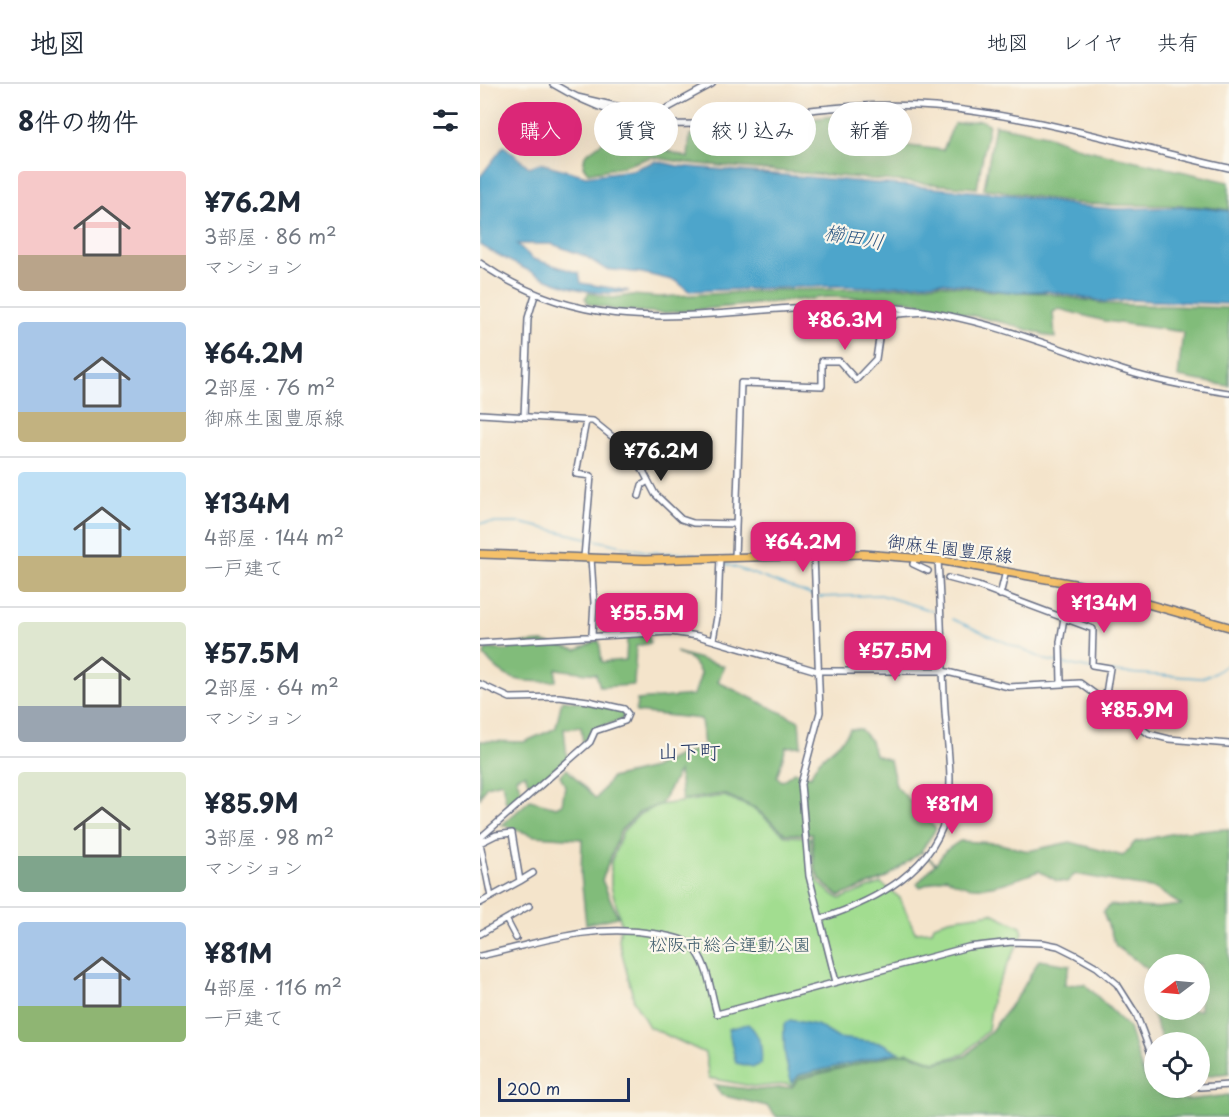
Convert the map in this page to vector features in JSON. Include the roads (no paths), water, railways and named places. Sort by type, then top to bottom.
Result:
[{"type":"main road","name":"御麻生園豊原線","points":[[480,554],[588,558],[814,554],[938,560],[1006,571],[1120,595],[1229,627]]},
{"type":"street","points":[[553,84],[611,112],[674,124],[859,105],[910,105],[968,110],[1020,119],[1229,168]]},
{"type":"street","points":[[576,97],[583,96],[655,115],[712,84]]},
{"type":"street","points":[[480,263],[535,295],[580,309],[627,316],[845,306],[929,311],[1059,347],[1131,373],[1229,393]]},
{"type":"street","points":[[524,417],[528,318],[535,295]]},
{"type":"street","points":[[735,557],[741,383],[822,386],[822,361],[839,362],[856,380],[876,359],[881,325],[898,314],[929,311]]},
{"type":"street","points":[[480,414],[596,423],[640,465],[655,494],[685,522],[736,524]]},
{"type":"street","points":[[586,421],[576,474],[591,476],[585,538],[594,603],[592,636]]},
{"type":"street","points":[[639,496],[642,485],[648,481]]},
{"type":"street","points":[[814,554],[820,712],[801,780],[809,876],[836,981]]},
{"type":"street","points":[[713,640],[718,611],[720,557]]},
{"type":"street","points":[[915,558],[913,564],[928,571]]},
{"type":"street","points":[[820,919],[850,908],[904,878],[920,865],[935,844],[943,825],[949,799],[938,560]]},
{"type":"street","points":[[1000,595],[1006,571]]},
{"type":"street","points":[[948,578],[1093,628],[1092,665],[1110,668],[1105,700]]},
{"type":"street","points":[[1061,683],[1064,618]]},
{"type":"street","points":[[480,643],[670,632],[713,640],[817,671],[943,671],[1001,686],[1084,683],[1139,728],[1156,736],[1229,744]]},
{"type":"street","points":[[480,684],[510,698],[559,697],[624,709],[628,714],[625,721],[595,731],[590,742],[480,838]]},
{"type":"street","points":[[491,897],[480,843],[496,835],[512,833],[520,881]]},
{"type":"street","points":[[480,903],[533,873]]},
{"type":"street","points":[[480,934],[529,906]]},
{"type":"street","points":[[506,919],[516,938]]},
{"type":"street","points":[[480,956],[541,939],[585,931],[626,930],[671,936],[689,944],[698,953],[717,1014],[980,945],[1032,942],[1058,946],[1097,967],[1116,984],[1136,1014],[1144,1035]]},
{"type":"street","points":[[1210,1086],[1229,1085]]},
{"type":"water","name":"櫛田川","points":[[498,154],[498,156],[516,156],[529,167],[540,163],[586,176],[632,170],[656,161],[678,166],[1015,195],[1078,206],[1116,209],[1193,207],[1229,211],[1229,304],[1130,300],[1106,302],[1047,291],[1009,292],[940,282],[873,287],[689,291],[676,281],[642,273],[605,269],[585,256],[552,244],[517,244],[533,259],[579,273],[581,283],[629,291],[591,292],[533,273],[480,245],[480,177]]},
{"type":"water","points":[[790,1020],[817,1025],[838,1038],[882,1043],[899,1052],[799,1075],[792,1083],[786,1062],[784,1039],[784,1024]]},
{"type":"water","points":[[748,1024],[758,1037],[762,1052],[761,1064],[754,1067],[736,1063],[728,1029]]},
{"type":"waterway","points":[[480,523],[521,523],[648,552],[695,554]]},
{"type":"waterway","points":[[723,563],[814,596]]},
{"type":"waterway","points":[[819,597],[881,595],[933,611]]},
{"type":"waterway","points":[[952,619],[1046,660],[1107,672]]},
{"type":"waterway","points":[[1112,672],[1201,678],[1215,673],[1229,663]]},
{"type":"district","name":"山下町","points":[[689,752]]},
{"type":"park label","name":"松阪市総合運動公園","points":[[730,945]]}]
